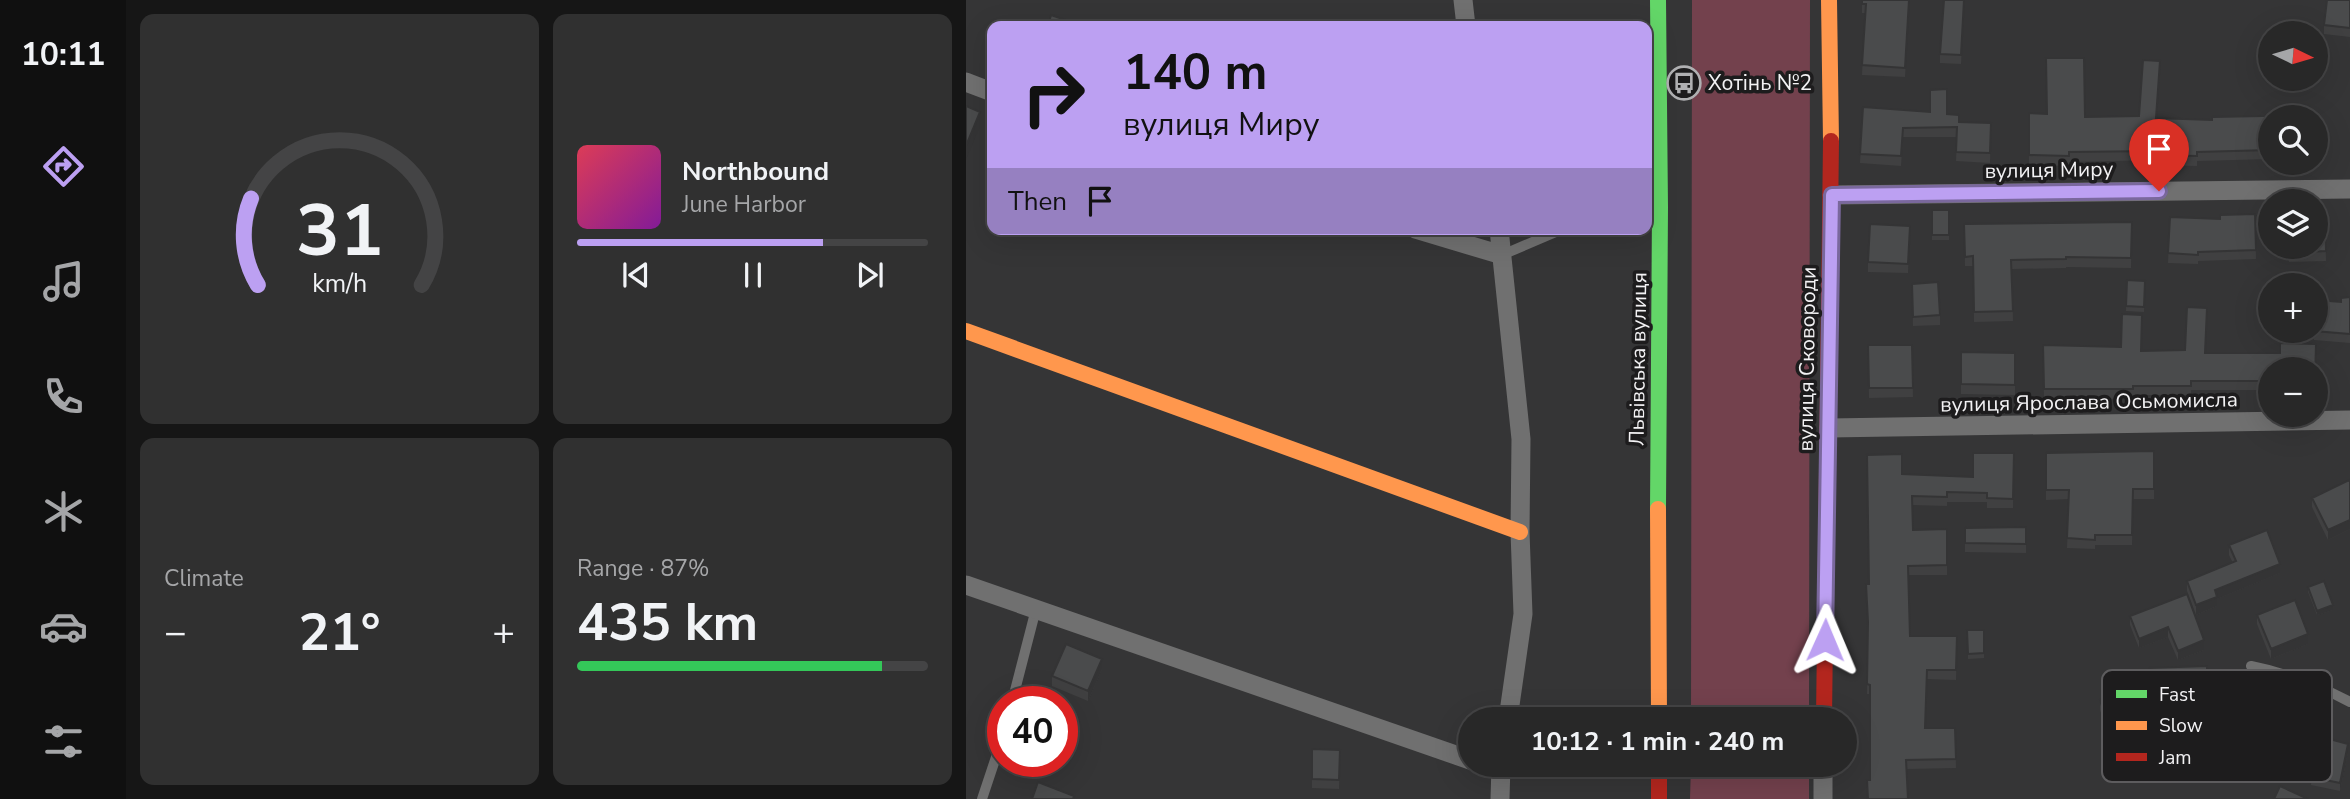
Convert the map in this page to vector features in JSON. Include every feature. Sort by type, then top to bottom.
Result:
[{"type":"street","points":[[1464,0],[1466,21]]},
{"type":"street","name":"Львівська вулиця","points":[[1658,0],[1653,208],[1659,707]]},
{"type":"street","name":"вулиця Сковороди","points":[[1824,707],[1832,195],[1829,0]]},
{"type":"street","points":[[966,82],[987,90]]},
{"type":"street","name":"вулиця Миру","points":[[1832,195],[2350,189]]},
{"type":"street","points":[[1435,235],[1502,255]]},
{"type":"street","points":[[1500,235],[1521,439],[1523,614],[1510,707]]},
{"type":"street","points":[[966,331],[1520,532]]},
{"type":"street","name":"вулиця Ярослава Осьмомисла","points":[[1829,428],[2350,421]]},
{"type":"street","points":[[966,585],[1458,756]]},
{"type":"street","points":[[1497,777],[1500,799]]},
{"type":"street","points":[[1659,777],[1660,799]]},
{"type":"street","points":[[1823,777],[1823,799]]},
{"type":"lane","points":[[1502,255],[1549,235]]},
{"type":"lane","points":[[1016,686],[1036,609]]},
{"type":"lane","points":[[2251,666],[2272,670]]},
{"type":"lane","points":[[2332,693],[2350,702]]},
{"type":"lane","points":[[982,799],[989,777]]},
{"type":"shaded area","points":[[1692,0],[1810,0],[1809,707],[1691,707]]},
{"type":"shaded area","points":[[1691,777],[1809,777],[1809,799],[1690,799]]},
{"type":"building","points":[[1862,0],[1909,0],[1905,68],[1862,65],[1866,4],[1862,4]]},
{"type":"building","points":[[1944,0],[1964,0],[1961,55],[1940,54]]},
{"type":"building","points":[[2327,0],[2350,0],[2350,28],[2328,25],[2328,21],[2324,21]]},
{"type":"building","points":[[1051,15],[1068,21],[1049,21]]},
{"type":"building","points":[[2046,58],[2084,58],[2085,117],[2139,116],[2143,60],[2160,61],[2156,118],[2212,120],[2212,117],[2258,116],[2258,150],[2197,152],[2197,156],[2155,155],[2155,151],[2069,152],[2069,156],[2029,155],[2029,113],[2047,114]]},
{"type":"building","points":[[1947,89],[1947,114],[1959,115],[1959,122],[1991,123],[1990,153],[1956,152],[1957,127],[1903,128],[1901,156],[1860,154],[1863,107],[1930,112],[1930,90]]},
{"type":"building","points":[[966,106],[980,112],[966,146]]},
{"type":"building","points":[[1932,210],[1949,210],[1949,235],[1932,235]]},
{"type":"building","points":[[2255,214],[2256,250],[2198,252],[2198,255],[2168,253],[2170,217],[2220,219],[2220,215]]},
{"type":"building","points":[[2132,222],[2131,258],[2011,260],[2013,311],[1974,312],[1973,256],[1965,257],[1964,224]]},
{"type":"building","points":[[1870,224],[1910,226],[1908,264],[1868,262]]},
{"type":"building","points":[[2127,280],[2145,281],[2144,307],[2126,306]]},
{"type":"building","points":[[1938,282],[1940,315],[1913,317],[1912,284]]},
{"type":"building","points":[[2350,297],[2350,334],[2328,332],[2328,301],[2341,302],[2341,298]]},
{"type":"building","points":[[2187,307],[2207,308],[2205,353],[2280,353],[2280,343],[2316,344],[2316,357],[2258,357],[2258,381],[2191,381],[2191,386],[2133,386],[2133,389],[2044,389],[2043,345],[2121,347],[2122,314],[2142,315],[2141,351],[2185,350]]},
{"type":"building","points":[[1868,345],[1912,345],[1913,388],[1869,388]]},
{"type":"building","points":[[1961,352],[2015,353],[2015,385],[1961,384]]},
{"type":"building","points":[[2154,451],[2154,489],[2133,489],[2132,535],[2095,535],[2095,540],[2067,538],[2069,490],[2046,490],[2046,453]]},
{"type":"building","points":[[1973,453],[2014,453],[2013,499],[1987,498],[1987,493],[1947,492],[1947,497],[1912,496],[1913,530],[1947,529],[1947,565],[1908,566],[1910,636],[1957,636],[1956,670],[1927,670],[1925,728],[1955,728],[1956,759],[1906,760],[1908,799],[1868,799],[1870,685],[1867,684],[1867,455],[1902,454],[1902,474],[1973,477]]},
{"type":"building","points":[[2349,480],[2350,520],[2328,530],[2312,498]]},
{"type":"building","points":[[2026,527],[2026,544],[1965,543],[1965,528]]},
{"type":"building","points":[[2267,530],[2280,564],[2215,590],[2217,597],[2196,605],[2187,581],[2236,561],[2229,545]]},
{"type":"building","points":[[2324,581],[2333,605],[2317,611],[2308,587]]},
{"type":"building","points":[[2187,594],[2204,640],[2178,651],[2168,627],[2139,639],[2130,616]]},
{"type":"building","points":[[2295,600],[2308,634],[2271,649],[2257,615]]},
{"type":"building","points":[[1967,630],[1984,630],[1984,653],[1968,654]]},
{"type":"building","points":[[1066,644],[1102,659],[1088,691],[1052,676]]},
{"type":"building","points":[[2207,666],[2207,670],[2149,670]]},
{"type":"building","points":[[2332,740],[2348,744],[2340,783],[2332,781]]},
{"type":"building","points":[[1312,749],[1340,750],[1339,780],[1312,779]]},
{"type":"building","points":[[1038,782],[1074,796],[1073,799],[1032,799]]},
{"type":"building","points":[[2280,786],[2308,799],[2274,799]]},
{"type":"traffic: fast","points":[[1658,0],[1658,509]]},
{"type":"traffic: slow","points":[[1829,0],[1831,141]]},
{"type":"traffic: slow","points":[[966,331],[1520,532]]},
{"type":"traffic: slow","points":[[1658,509],[1659,707]]},
{"type":"traffic: jam","points":[[1824,707],[1831,141]]},
{"type":"traffic: jam","points":[[1659,777],[1659,799]]},
{"type":"place","name":"Хотінь №2","points":[[1684,83]]},
{"type":"route","points":[[1825,640],[1832,195],[2159,191]]}]
